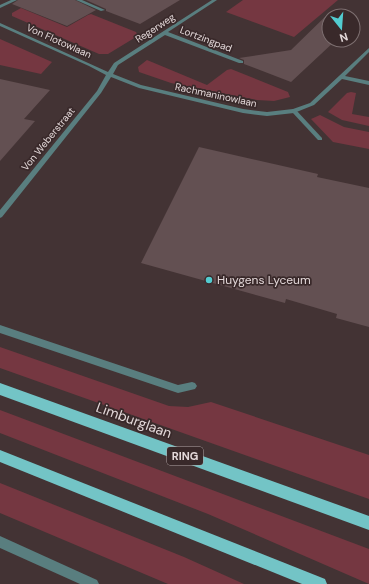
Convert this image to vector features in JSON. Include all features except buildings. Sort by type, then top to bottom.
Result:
[{"type":"main road","name":"Limburglaan","points":[[0,389],[369,523]]},
{"type":"main road","points":[[0,456],[320,584]]},
{"type":"street","points":[[0,7],[16,0]]},
{"type":"street","points":[[78,0],[103,10]]},
{"type":"street","name":"Regerweg","points":[[110,75],[116,64],[215,0]]},
{"type":"street","name":"Von Flotowlaan","points":[[0,24],[110,75]]},
{"type":"street","name":"Lortzingpad","points":[[165,33],[241,62]]},
{"type":"street","name":"Rachmaninowlaan","points":[[110,75],[139,86],[242,111],[267,114],[294,111],[312,104],[341,78],[369,49]]},
{"type":"street","name":"Von Weberstraat","points":[[0,215],[99,92],[110,75]]},
{"type":"street","points":[[341,78],[369,83]]},
{"type":"street","points":[[294,111],[320,139]]},
{"type":"street","points":[[0,329],[178,389],[192,386]]},
{"type":"street","points":[[0,542],[93,584]]},
{"type":"shaded area","points":[[243,0],[338,0],[328,8],[321,8],[321,14],[294,37],[226,12]]},
{"type":"shaded area","points":[[21,8],[67,27],[91,14],[136,32],[137,34],[136,37],[108,54],[99,54],[12,16],[12,13]]},
{"type":"shaded area","points":[[0,39],[52,62],[41,74],[0,65]]},
{"type":"shaded area","points":[[147,60],[207,85],[227,70],[231,69],[288,92],[290,97],[274,101],[257,100],[171,83],[139,72],[138,67]]},
{"type":"shaded area","points":[[347,93],[356,93],[352,114],[369,117],[369,126],[342,120],[328,112]]},
{"type":"shaded area","points":[[320,115],[344,127],[369,132],[369,149],[333,142],[311,119]]},
{"type":"shaded area","points":[[0,347],[169,406],[188,407],[211,402],[369,455],[369,499],[0,368]]},
{"type":"shaded area","points":[[0,410],[369,549],[369,584],[208,514],[0,433]]},
{"type":"shaded area","points":[[0,483],[184,557],[244,584],[168,584],[0,513]]},
{"type":"place","name":"Huygens Lyceum","points":[[209,280]]}]
